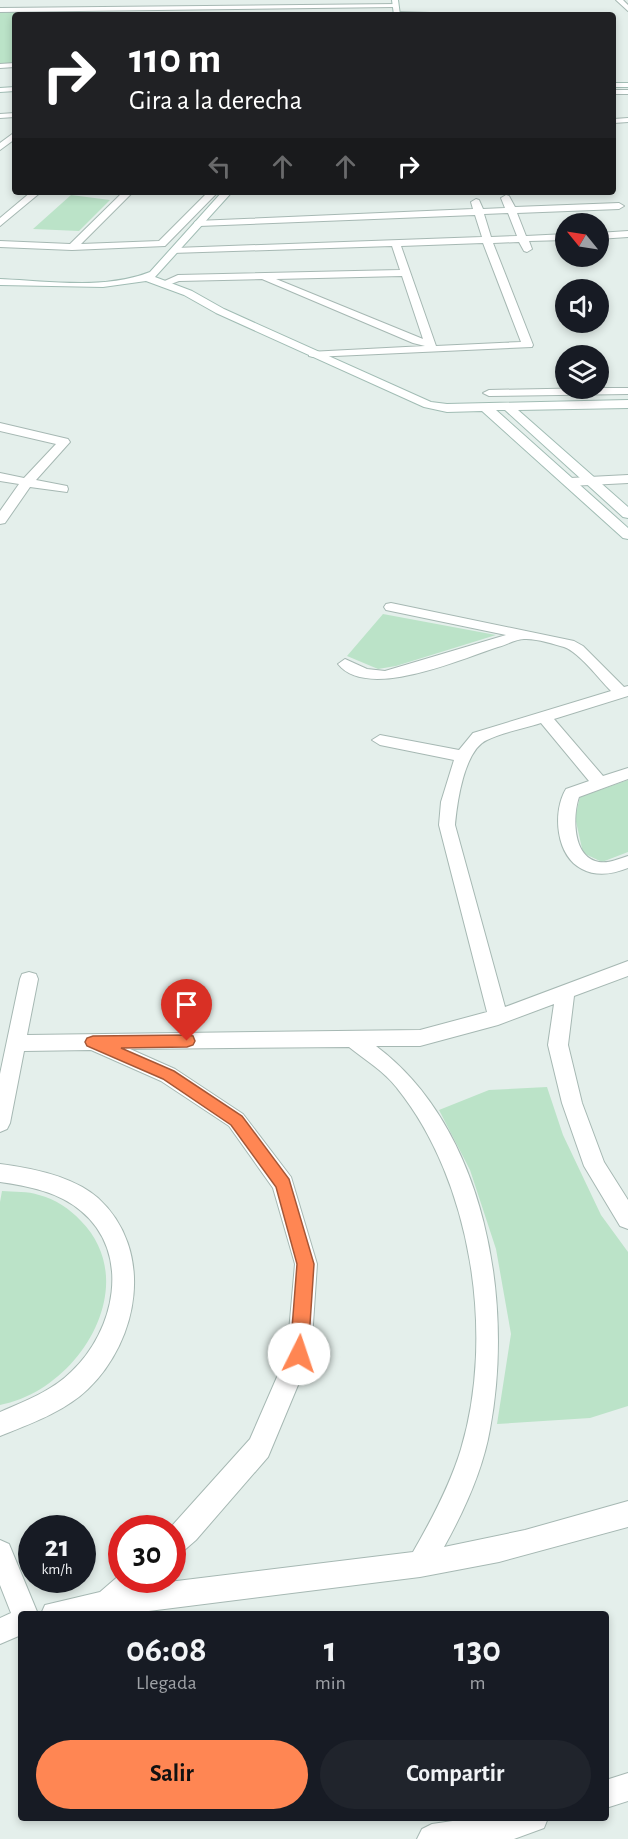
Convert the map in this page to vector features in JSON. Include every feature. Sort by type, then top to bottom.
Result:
[{"type":"street","points":[[150,12],[151,0]]},
{"type":"street","points":[[619,0],[628,9]]},
{"type":"street","points":[[0,10],[219,11],[395,3]]},
{"type":"street","points":[[321,6],[321,12]]},
{"type":"street","points":[[0,147],[12,137]]},
{"type":"street","points":[[0,223],[33,195]]},
{"type":"street","points":[[72,247],[125,195]]},
{"type":"street","points":[[0,244],[72,247],[162,244],[210,195]]},
{"type":"street","points":[[147,278],[175,251],[224,195]]},
{"type":"street","points":[[199,223],[621,209],[613,195]]},
{"type":"street","points":[[506,198],[527,251]]},
{"type":"street","points":[[313,354],[431,347],[528,345],[487,240],[476,201]]},
{"type":"street","points":[[609,235],[628,234]]},
{"type":"street","points":[[175,251],[555,238]]},
{"type":"street","points":[[396,244],[431,347]]},
{"type":"street","points":[[163,284],[178,278],[406,273]]},
{"type":"street","points":[[262,276],[431,347]]},
{"type":"street","points":[[0,282],[114,283],[147,278],[188,293],[220,311],[428,405],[447,408],[486,408],[628,404]]},
{"type":"street","points":[[489,393],[628,391]]},
{"type":"street","points":[[508,407],[628,514]]},
{"type":"street","points":[[486,408],[628,535]]},
{"type":"street","points":[[0,427],[64,442],[23,488],[0,520]]},
{"type":"street","points":[[0,477],[23,488]]},
{"type":"street","points":[[570,482],[628,479]]},
{"type":"street","points":[[0,496],[23,488],[62,489]]},
{"type":"street","points":[[391,607],[569,644],[578,649],[624,692],[478,737],[463,756],[449,802],[447,825],[498,1017]]},
{"type":"street","points":[[345,664],[363,673],[384,675],[405,672],[527,634]]},
{"type":"street","points":[[544,717],[600,783]]},
{"type":"street","points":[[380,740],[463,756]]},
{"type":"street","points":[[628,773],[572,793],[566,809],[567,830],[576,857],[588,866],[602,868],[615,867],[628,862]]},
{"type":"street","points":[[17,1043],[420,1038],[498,1017],[628,968]]},
{"type":"street","points":[[0,1123],[30,979]]},
{"type":"street","points":[[565,992],[558,1045],[572,1103],[595,1166],[628,1219]]},
{"type":"street","points":[[353,1039],[404,1082],[439,1135],[467,1201],[483,1270],[488,1349],[478,1430],[450,1514],[421,1563]]},
{"type":"street","points":[[93,1042],[168,1075],[236,1120],[283,1184],[306,1264],[299,1354],[259,1448],[186,1532]]},
{"type":"street","points":[[0,1173],[23,1176],[45,1183],[89,1205],[112,1232],[125,1266],[123,1305],[108,1344],[94,1362],[80,1379],[42,1406],[0,1424]]},
{"type":"street","points":[[68,1611],[108,1602],[421,1563],[493,1551],[628,1514]]},
{"type":"street","points":[[0,1553],[24,1611]]},
{"type":"street","points":[[108,1602],[118,1593]]},
{"type":"street","points":[[0,1630],[18,1623]]},
{"type":"street","points":[[609,1793],[628,1786]]},
{"type":"street","points":[[432,1839],[470,1836],[524,1821]]},
{"type":"green space","points":[[44,11],[12,12],[12,64],[0,64],[0,12]]},
{"type":"green space","points":[[71,195],[110,200],[79,231],[33,229]]},
{"type":"green space","points":[[383,614],[496,635],[396,666],[378,669],[347,656]]},
{"type":"green space","points":[[628,780],[628,852],[602,862],[583,853],[575,817],[580,797]]},
{"type":"green space","points":[[547,1087],[563,1135],[601,1215],[628,1252],[628,1406],[590,1418],[497,1424],[511,1334],[496,1249],[470,1170],[439,1110],[489,1090]]},
{"type":"green space","points":[[2,1191],[30,1193],[45,1197],[72,1212],[99,1247],[106,1275],[104,1304],[93,1332],[77,1358],[54,1379],[28,1396],[0,1405],[0,1202]]},
{"type":"route","points":[[187,1041],[93,1042],[168,1075],[236,1120],[283,1184],[306,1264],[299,1354]]}]
